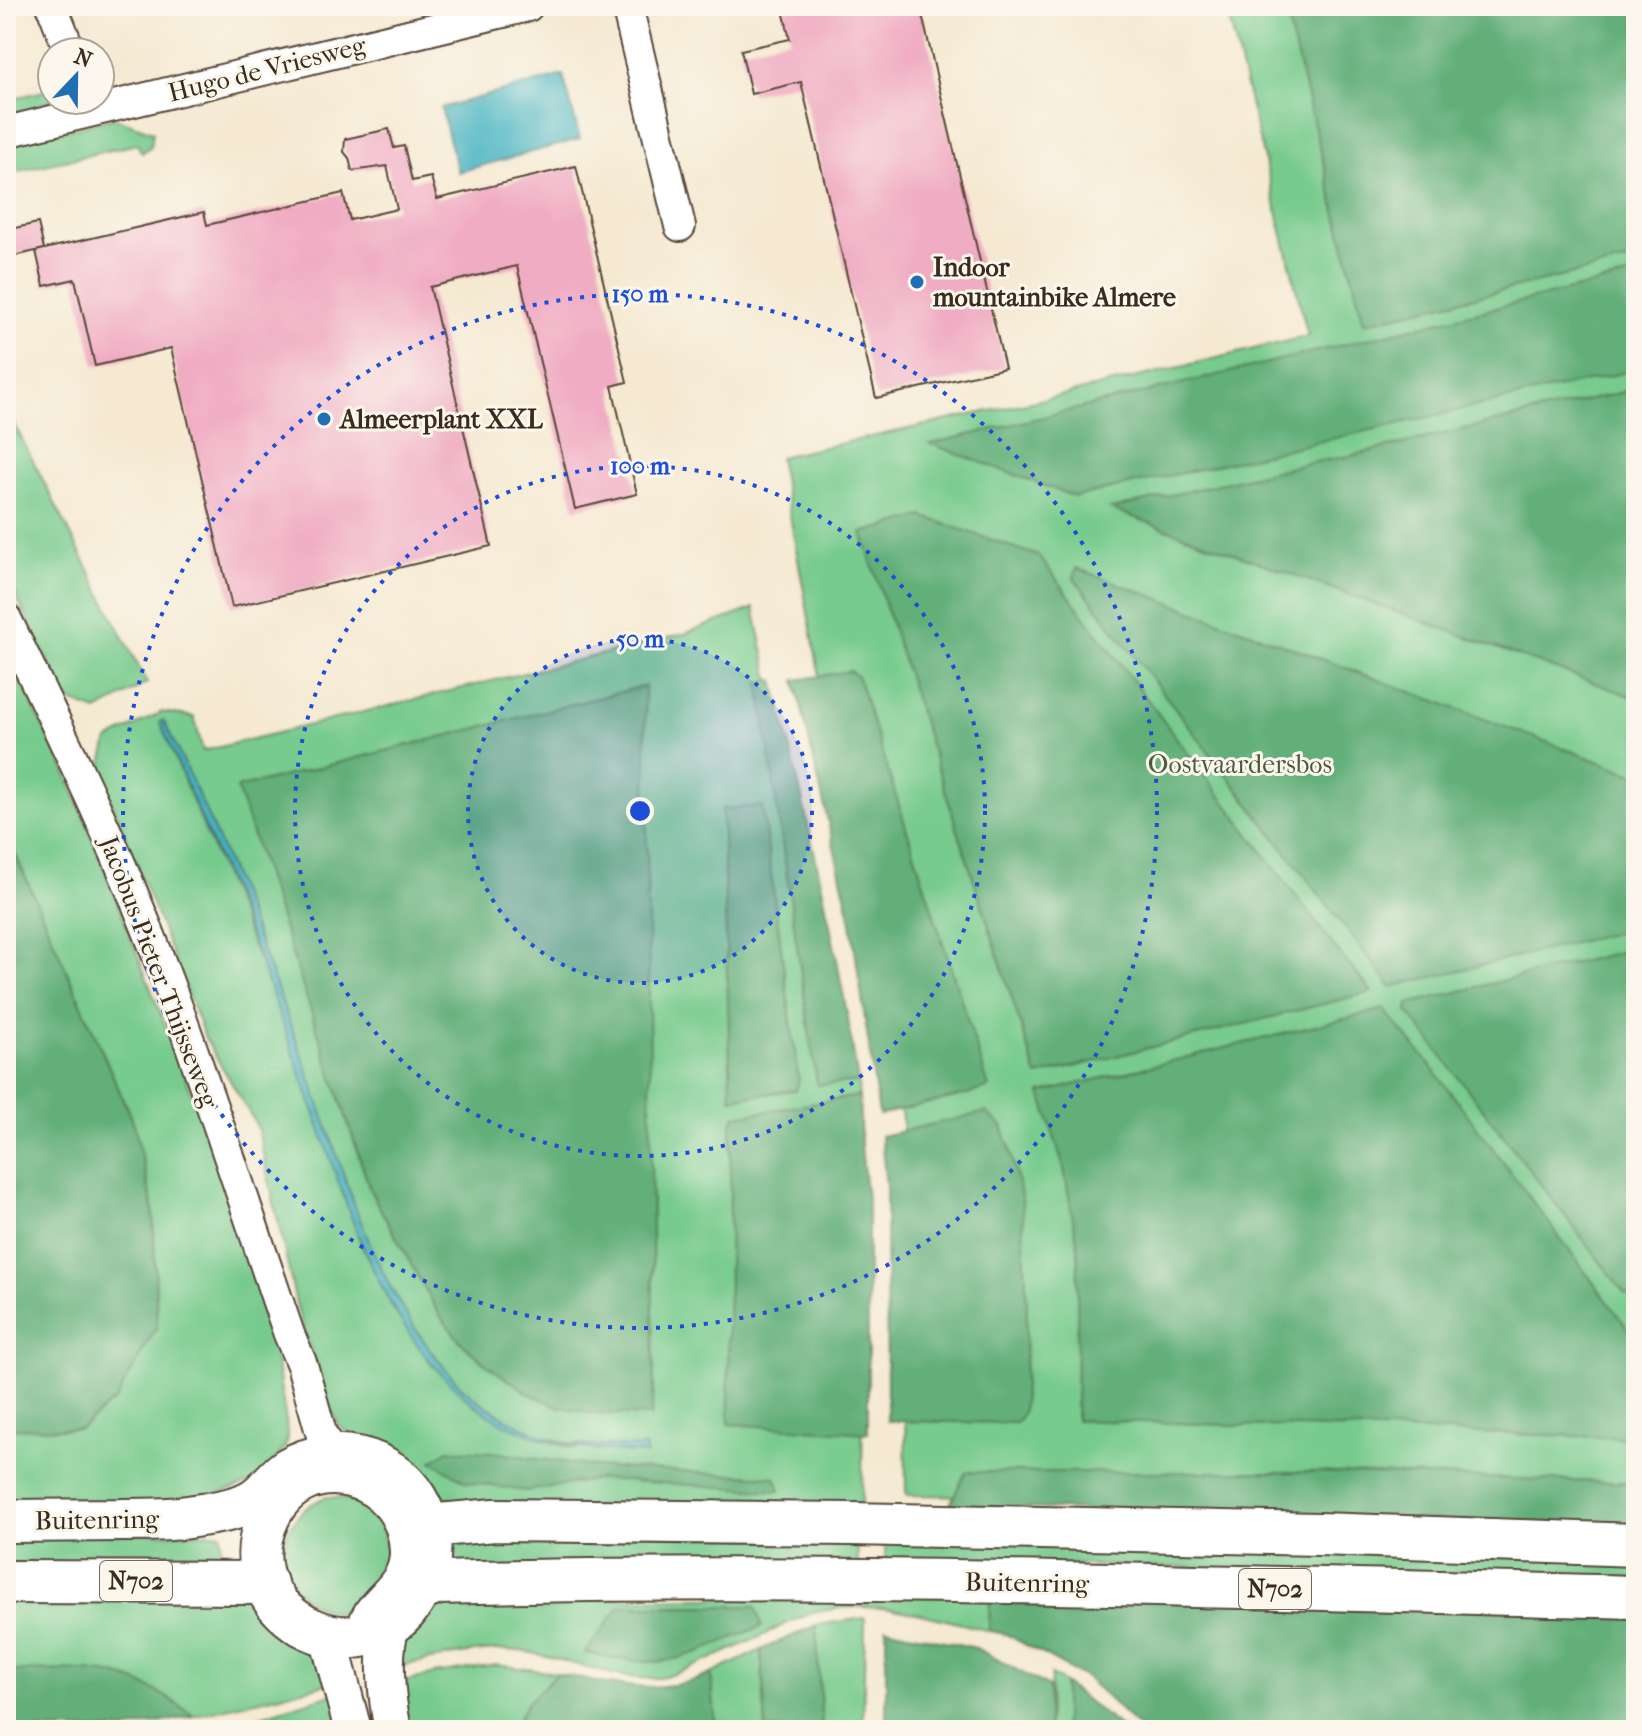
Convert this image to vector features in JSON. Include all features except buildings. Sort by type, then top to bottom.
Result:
[{"type":"highway","points":[[301,1472],[321,1457],[343,1455],[370,1461],[394,1474],[413,1494],[428,1564],[420,1590],[408,1608],[362,1631],[315,1632],[290,1618],[272,1596],[266,1583],[261,1549],[264,1506],[279,1476],[301,1472],[358,1477],[417,1515]]},
{"type":"highway","name":"Buitenring","points":[[6,1521],[189,1517],[244,1520],[264,1506]]},
{"type":"highway","name":"Buitenring","points":[[417,1515],[431,1510],[495,1520],[1319,1534],[1636,1545]]},
{"type":"highway","points":[[362,1631],[372,1616],[397,1592],[408,1571],[410,1537],[417,1515]]},
{"type":"highway","name":"Buitenring","points":[[420,1590],[438,1583],[685,1578],[915,1580],[1636,1597]]},
{"type":"highway","name":"N702","points":[[6,1582],[266,1583]]},
{"type":"main road","points":[[362,1631],[375,1679],[391,1718]]},
{"type":"main road","points":[[353,1730],[362,1631]]},
{"type":"street","points":[[52,6],[64,36]]},
{"type":"street","name":"Hugo de Vriesweg","points":[[116,100],[431,18],[528,6]]},
{"type":"street","points":[[627,6],[680,226]]},
{"type":"street","name":"Hugo de Vriesweg","points":[[6,132],[58,116]]},
{"type":"street","name":"Jacobus Pieter Thijsseweg","points":[[6,619],[74,761],[167,981],[302,1365],[322,1436],[343,1455]]},
{"type":"street","name":"Jacobus Pieter Thijsseweg","points":[[289,1334],[289,1363],[300,1437],[301,1472]]},
{"type":"green space","name":"Oostvaardersbos","points":[[1226,6],[1636,6],[1636,1505],[906,1495],[903,1124],[779,457],[1068,394],[1308,336]]},
{"type":"green space","points":[[1284,6],[1636,6],[1636,259],[1364,323]]},
{"type":"green space","points":[[36,93],[36,113],[6,122],[6,100]]},
{"type":"green space","points":[[114,118],[153,132],[151,146],[142,153],[137,144],[6,174],[6,144]]},
{"type":"green space","points":[[1636,274],[1636,370],[1075,497],[931,444]]},
{"type":"green space","points":[[1636,389],[1636,698],[1111,509],[1350,456]]},
{"type":"green space","points":[[9,414],[147,683],[97,711],[67,700],[6,576],[6,415]]},
{"type":"green space","points":[[922,516],[1039,556],[1336,949],[1372,992],[1037,1076],[862,533]]},
{"type":"green space","points":[[1076,568],[1636,775],[1636,928],[1391,987],[1074,578]]},
{"type":"green space","points":[[754,608],[858,1082],[864,1209],[862,1511],[559,1507],[454,1501],[423,1487],[340,1427],[325,1396],[298,1312],[257,1126],[205,1038],[100,772],[108,740],[162,712],[194,717],[203,751],[684,634]],"holes":[[[644,686],[654,1389],[650,1416],[440,1316],[371,1192],[238,789]],[[163,720],[237,886],[355,1207],[387,1280],[406,1315],[455,1380],[484,1405],[516,1424],[476,1406],[432,1365],[393,1309],[361,1244],[268,982],[160,722]],[[543,1436],[565,1443],[644,1447],[569,1448]]]},
{"type":"green space","points":[[6,652],[68,777],[221,1168],[272,1335],[288,1433],[285,1447],[258,1481],[189,1503],[6,1504],[6,1428],[80,1429],[116,1398],[157,1326],[153,1208],[134,1124],[6,833]]},
{"type":"green space","points":[[850,671],[858,677],[989,1087],[879,1115],[850,916],[795,680]]},
{"type":"green space","points":[[774,680],[831,930],[858,1082],[817,1085],[759,682]]},
{"type":"green space","points":[[645,686],[654,1389],[651,1416],[591,1413],[557,1406],[530,1394],[485,1364],[460,1341],[440,1316],[371,1192],[237,788]]},
{"type":"green space","points":[[762,806],[799,1081],[796,1090],[731,1098],[722,809]]},
{"type":"green space","points":[[6,833],[134,1124],[153,1208],[157,1326],[116,1399],[80,1429],[6,1428]]},
{"type":"green space","points":[[1636,948],[1636,1295],[1625,1294],[1408,1012],[1408,1004]]},
{"type":"green space","points":[[1384,1009],[1427,1061],[1636,1339],[1636,1438],[1076,1420],[1078,1247],[1064,1169],[1041,1093]]},
{"type":"green space","points":[[859,1096],[868,1207],[868,1433],[729,1424],[731,1125],[735,1116]]},
{"type":"green space","points":[[986,1112],[1002,1126],[1022,1199],[1027,1306],[1023,1413],[1016,1423],[887,1421],[886,1187],[881,1136]]},
{"type":"green space","points":[[448,1450],[492,1452],[598,1467],[775,1477],[780,1491],[600,1479],[526,1491],[466,1482],[432,1461]]},
{"type":"green space","points":[[966,1472],[1317,1472],[1636,1483],[1636,1526],[949,1506]]},
{"type":"green space","points":[[326,1497],[348,1500],[367,1509],[384,1535],[383,1572],[358,1595],[347,1614],[323,1609],[304,1598],[291,1582],[284,1564],[284,1545],[291,1526],[304,1510]]},
{"type":"green space","points":[[442,1531],[857,1533],[858,1566],[445,1572]]},
{"type":"green space","points":[[221,1533],[222,1571],[6,1574],[6,1534]]},
{"type":"green space","points":[[885,1534],[1636,1553],[1636,1579],[885,1560]]},
{"type":"green space","points":[[990,1595],[989,1631],[900,1610],[832,1609],[801,1617],[698,1665],[659,1678],[620,1675],[543,1655],[504,1650],[396,1667],[396,1648],[436,1601]]},
{"type":"green space","points":[[990,1595],[1636,1613],[1636,1730],[1141,1730],[1088,1679],[1006,1634],[989,1631]]},
{"type":"green space","points":[[6,1596],[249,1597],[315,1651],[331,1683],[193,1716],[146,1686],[125,1678],[83,1671],[6,1671]]},
{"type":"green space","points":[[620,1606],[755,1606],[762,1626],[667,1661],[637,1661],[585,1653]]},
{"type":"green space","points":[[865,1618],[863,1730],[822,1730],[816,1625]]},
{"type":"green space","points":[[816,1625],[822,1730],[766,1730],[761,1650]]},
{"type":"green space","points":[[886,1628],[976,1648],[1049,1687],[1048,1730],[886,1730]]},
{"type":"green space","points":[[761,1650],[766,1730],[716,1730],[711,1674]]},
{"type":"green space","points":[[497,1665],[557,1673],[527,1703],[512,1730],[408,1730],[398,1684],[434,1674]]},
{"type":"green space","points":[[6,1671],[83,1671],[126,1678],[147,1686],[193,1716],[125,1730],[6,1730]]},
{"type":"green space","points":[[557,1673],[634,1687],[674,1685],[711,1674],[716,1730],[512,1730],[527,1703]]},
{"type":"green space","points":[[1051,1675],[1064,1683],[1064,1730],[1048,1730]]},
{"type":"green space","points":[[1064,1683],[1124,1730],[1064,1730]]},
{"type":"green space","points":[[335,1693],[342,1730],[258,1730],[251,1719]]},
{"type":"water","points":[[563,75],[580,139],[458,172],[441,108]]},
{"type":"water","points":[[163,720],[202,802],[254,929],[370,1244],[406,1315],[455,1380],[474,1398],[507,1419],[565,1443],[645,1447],[647,1454],[557,1443],[495,1419],[446,1379],[399,1318],[364,1249],[257,953],[160,722]]},
{"type":"place","name":"Indoor mountainbike Almere","points":[[917,282]]},
{"type":"place","name":"Almeerplant XXL","points":[[324,419]]}]
